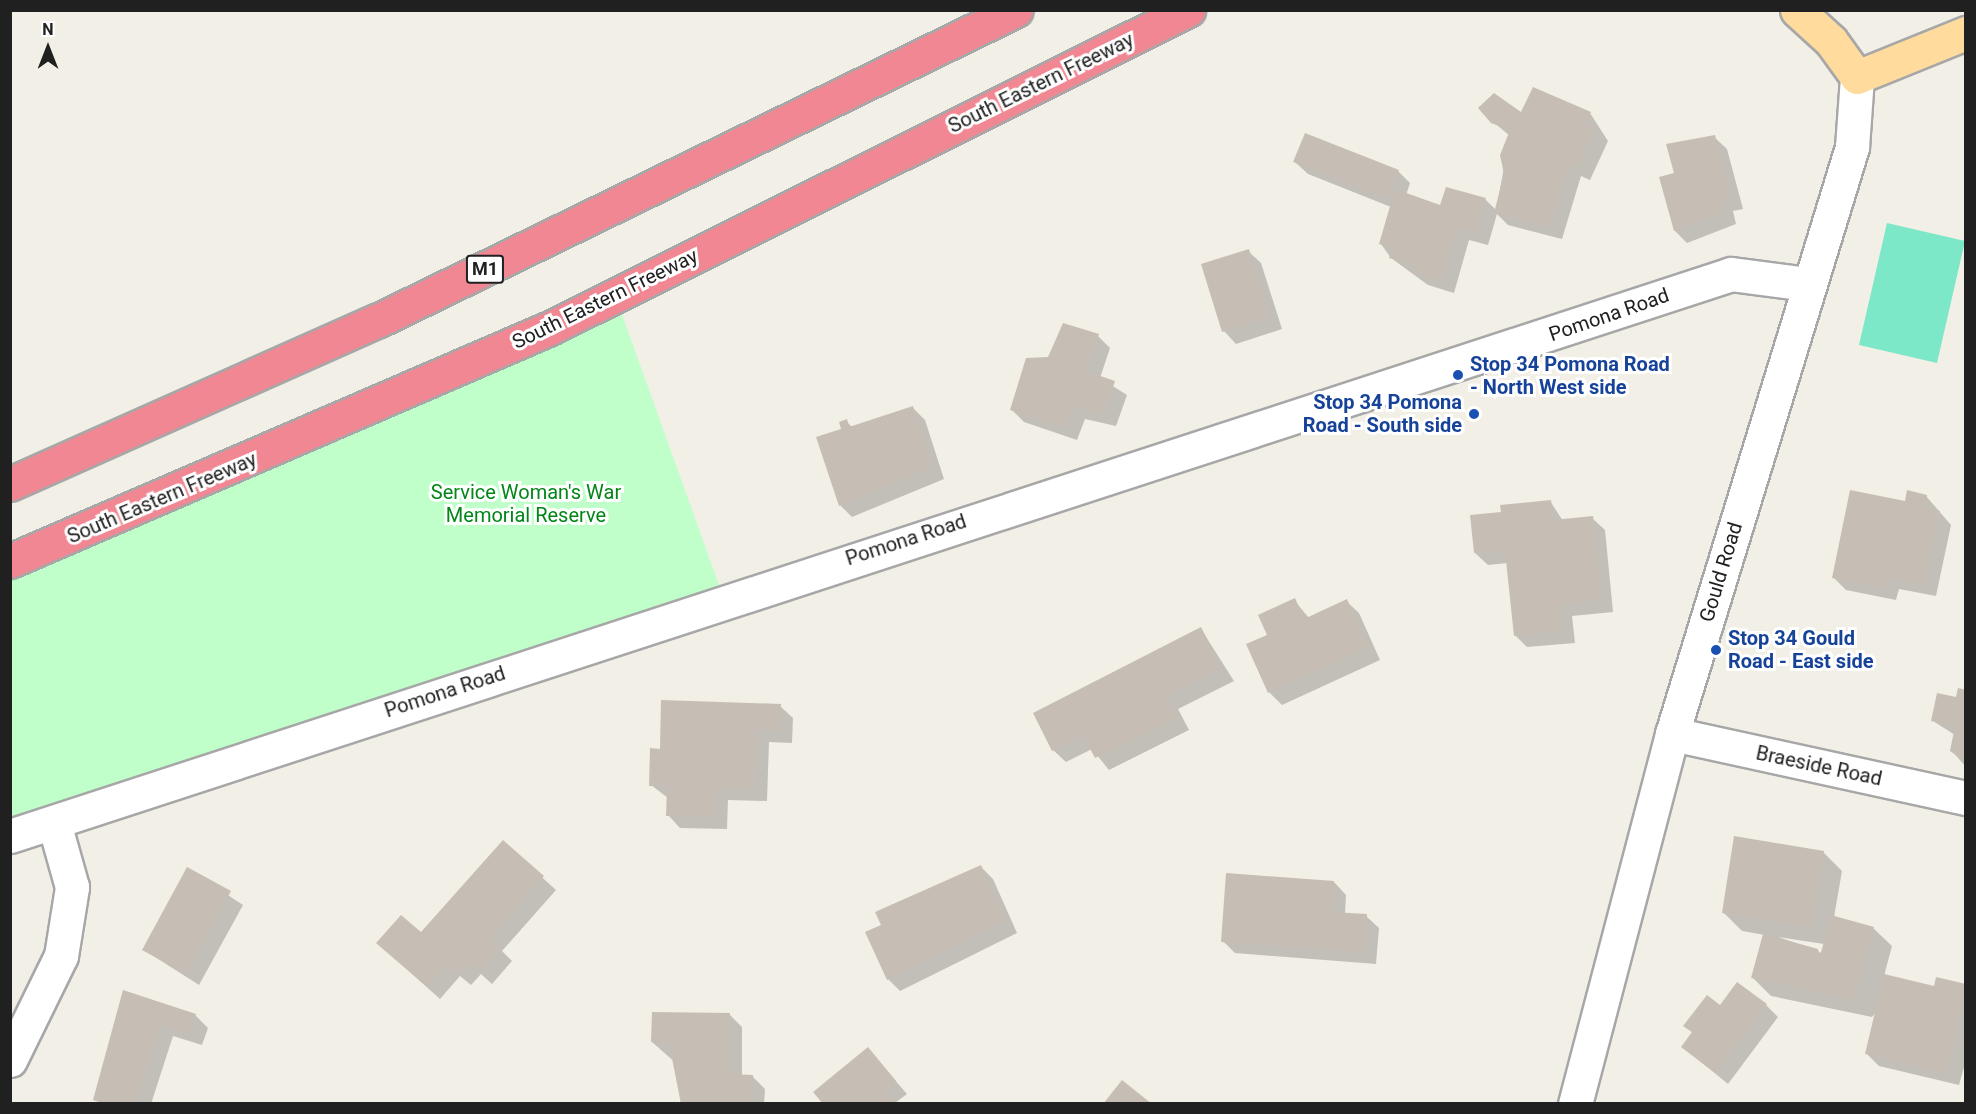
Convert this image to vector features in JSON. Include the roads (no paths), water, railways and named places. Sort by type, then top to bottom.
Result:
[{"type":"highway","name":"M1","points":[[10,484],[379,321],[1016,10]]},
{"type":"highway","name":"South Eastern Freeway","points":[[10,561],[550,328],[1188,10]]},
{"type":"main road","points":[[1797,10],[1831,41],[1857,77],[1965,33]]},
{"type":"street","name":"Gould Road","points":[[1575,1104],[1672,734],[1807,284],[1852,147],[1857,77]]},
{"type":"street","name":"Pomona Road","points":[[10,836],[830,564],[1731,274],[1807,284]]},
{"type":"street","name":"Braeside Road","points":[[1672,734],[1965,798]]},
{"type":"street","points":[[10,1060],[61,956],[72,887],[54,823]]},
{"type":"place","name":"Stop 34 Pomona Road - North West side","points":[[1458,375]]},
{"type":"place","name":"Stop 34 Pomona Road - South side","points":[[1474,414]]},
{"type":"place","name":"Stop 34 Gould Road - East side","points":[[1716,650]]},
{"type":"park label","name":"Service Woman's War Memorial Reserve","points":[[526,504]]}]
